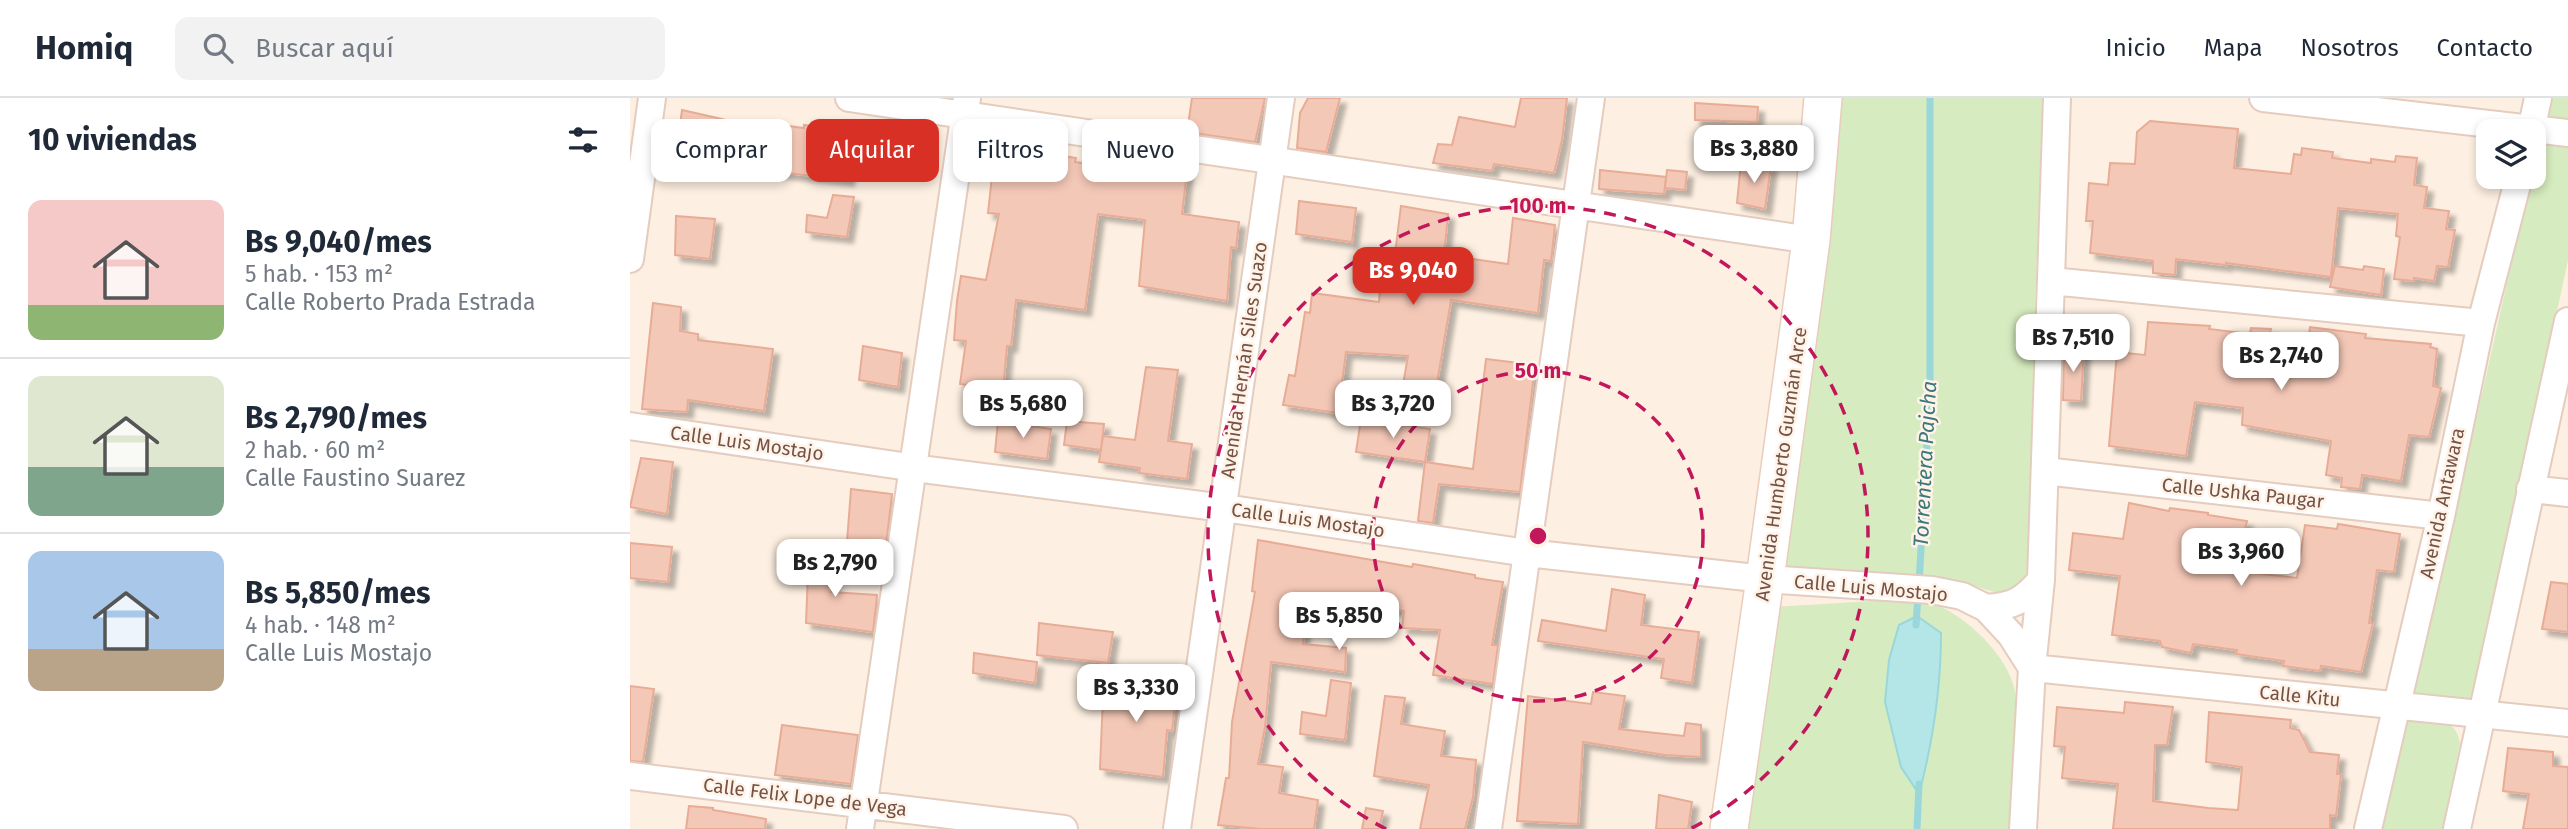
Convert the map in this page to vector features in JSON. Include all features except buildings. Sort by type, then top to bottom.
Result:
[{"type":"main road","name":"Avenida Humberto Guzmán Arce","points":[[1729,829],[1811,240],[1823,98]]},
{"type":"street","points":[[630,259],[652,98]]},
{"type":"street","points":[[849,98],[966,106],[1272,160],[1811,240]]},
{"type":"street","name":"Avenida Hernán Siles Suazo","points":[[1177,829],[1281,98]]},
{"type":"street","points":[[1488,829],[1591,98]]},
{"type":"street","points":[[2024,829],[2032,668],[2041,580],[2057,98]]},
{"type":"street","points":[[2263,98],[2444,108],[2488,119]]},
{"type":"street","points":[[2533,119],[2538,98]]},
{"type":"street","points":[[862,816],[966,106]]},
{"type":"street","points":[[2546,131],[2568,133]]},
{"type":"street","name":"Avenida Antawara","points":[[2368,829],[2441,516],[2481,323],[2516,189]]},
{"type":"street","points":[[2051,281],[2481,323]]},
{"type":"street","points":[[2457,829],[2568,321]]},
{"type":"street","name":"Calle Luis Mostajo","points":[[630,426],[1527,553],[1765,579],[1919,590],[1962,596],[1986,607],[2011,635],[2032,668]]},
{"type":"street","name":"Calle Ushka Paugar","points":[[2045,471],[2441,516]]},
{"type":"street","points":[[2530,489],[2568,493]]},
{"type":"street","points":[[1986,607],[2008,606],[2027,596],[2041,580]]},
{"type":"street","name":"Calle Kitu","points":[[2032,668],[2568,723]]},
{"type":"street","name":"Calle Felix Lope de Vega","points":[[630,776],[862,816],[1063,829]]},
{"type":"green space","points":[[1834,98],[2044,98],[2035,300],[2032,556],[2024,580],[2004,595],[1965,583],[1789,570],[1785,564]]},
{"type":"green space","points":[[2548,98],[2568,98],[2568,122],[2551,119],[2547,114]]},
{"type":"green space","points":[[2546,142],[2568,143],[2568,260],[2473,701],[2414,695],[2528,189],[2546,189]]},
{"type":"green space","points":[[1921,600],[1952,613],[1966,622],[1990,645],[2008,671],[2016,698],[2017,715],[2012,829],[1740,829],[1775,607]]},
{"type":"green space","points":[[2415,718],[2444,722],[2458,735],[2460,743],[2443,829],[2381,829],[2403,727],[2407,721]]},
{"type":"water","points":[[1917,616],[1941,633],[1935,714],[1919,794],[1901,767],[1885,702],[1889,660],[1899,625]]},
{"type":"waterway","name":"Torrentera Pajcha","points":[[1919,584],[1930,391],[1930,98]]},
{"type":"waterway","name":"Torrentera Pajcha","points":[[1916,625],[1918,595]]},
{"type":"waterway","name":"Torrentera Pajcha","points":[[1917,829],[1919,784]]}]
